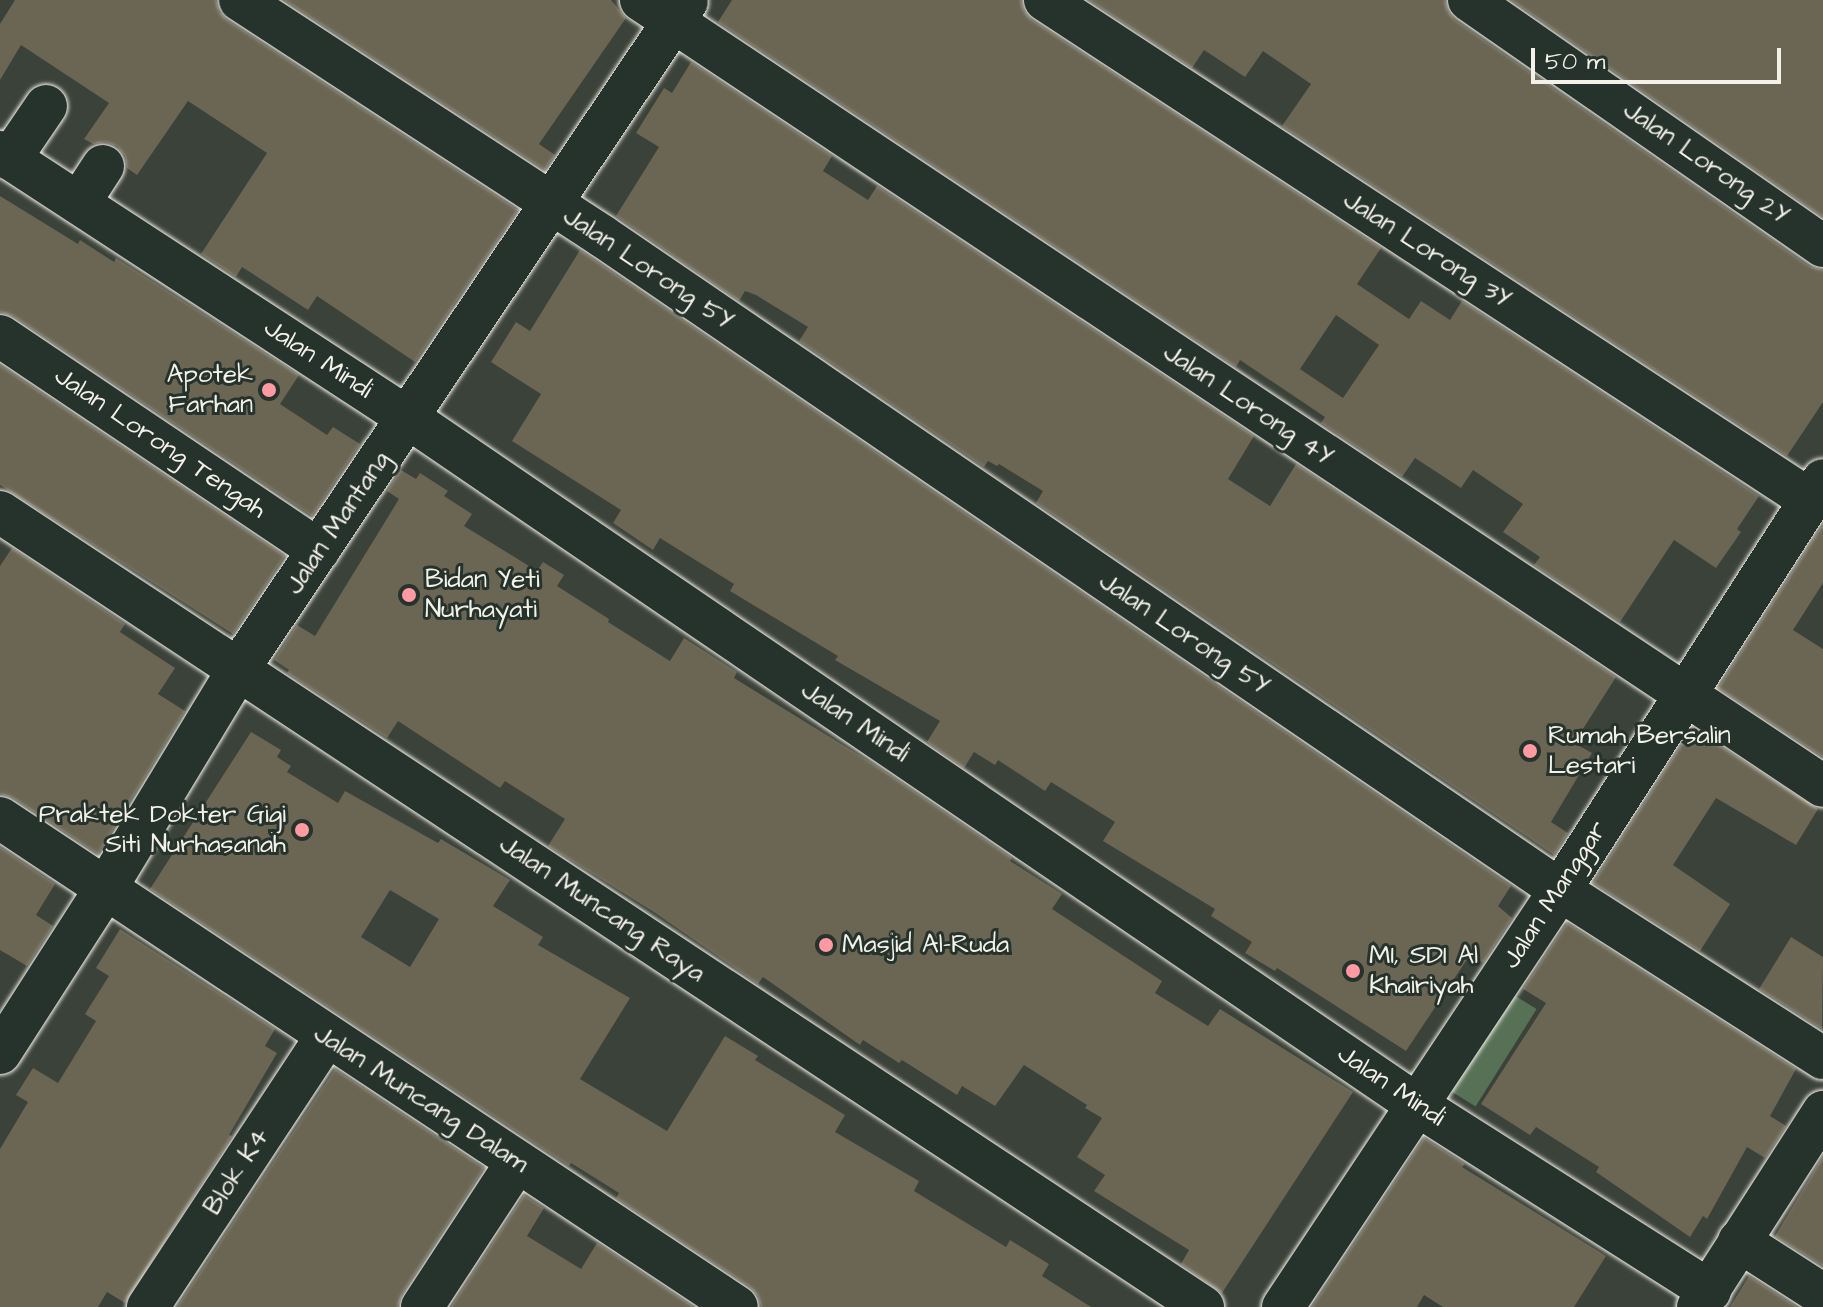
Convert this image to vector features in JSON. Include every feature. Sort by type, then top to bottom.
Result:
[{"type":"street","name":"Jalan Lorong 5Y","points":[[240,0],[549,202],[1560,890],[1823,1058]]},
{"type":"street","name":"Jalan Lorong 3Y","points":[[1045,0],[1816,490]]},
{"type":"street","name":"Jalan Lorong 2Y","points":[[1469,0],[1823,246]]},
{"type":"street","name":"Jalan Mantang","points":[[0,1053],[106,888],[239,668],[410,419],[549,202],[667,8]]},
{"type":"street","name":"Jalan Lorong 4Y","points":[[667,8],[1683,695],[1823,786]]},
{"type":"street","points":[[5,155],[46,106]]},
{"type":"street","name":"Jalan Mindi","points":[[5,155],[410,419],[1704,1299]]},
{"type":"street","points":[[79,203],[103,166]]},
{"type":"street","name":"Jalan Lorong Tengah","points":[[0,336],[319,550]]},
{"type":"street","name":"Jalan Manggar","points":[[1283,1307],[1560,890],[1816,490]]},
{"type":"street","name":"Jalan Muncang Raya","points":[[0,512],[1203,1307]]},
{"type":"street","name":"Jalan Muncang Dalam","points":[[0,818],[517,1162],[687,1293],[737,1307]]},
{"type":"street","name":"Blok K4","points":[[148,1307],[326,1037]]},
{"type":"street","points":[[1704,1299],[1823,1112]]},
{"type":"street","points":[[422,1307],[517,1162]]},
{"type":"street","points":[[1739,1241],[1823,1295]]},
{"type":"green space","points":[[1506,990],[1537,1009],[1476,1107],[1445,1088]]},
{"type":"building","points":[[15,0],[216,0],[219,12],[227,20],[518,210],[415,362],[317,296],[308,310],[242,267],[236,277],[201,254],[267,153],[188,101],[137,175],[127,168],[125,156],[117,146],[105,142],[93,144],[84,139],[109,103],[21,45],[0,80],[0,24]]},
{"type":"building","points":[[284,0],[611,0],[626,18],[539,144],[555,155],[545,170]]},
{"type":"building","points":[[732,0],[1021,0],[1024,11],[1032,20],[1381,248],[1357,284],[1409,319],[1421,301],[1450,320],[1462,301],[1759,496],[1737,529],[1741,532],[1716,568],[1674,540],[1620,622],[1534,565],[1540,557],[1503,532],[1523,504],[1473,470],[1461,488],[1415,458],[1402,477],[1321,423],[1325,417],[1240,360],[1236,367],[718,22]],"holes":[[[1336,315],[1379,345],[1343,398],[1300,369]]]},
{"type":"building","points":[[1089,0],[1445,0],[1455,20],[1809,266],[1823,270],[1823,402],[1787,456],[1282,126],[1311,84],[1263,51],[1245,77],[1204,50],[1192,68]]},
{"type":"building","points":[[1511,0],[1823,0],[1823,217]]},
{"type":"building","points":[[691,62],[832,156],[823,171],[868,200],[877,186],[1254,436],[1228,479],[1270,506],[1296,464],[1616,677],[1574,743],[1592,753],[1551,822],[1568,833],[1554,855],[1036,503],[1043,491],[999,464],[997,466],[988,461],[984,467],[799,341],[808,327],[756,295],[745,291],[739,301],[616,216],[659,147],[636,133],[664,88],[672,93]]},
{"type":"building","points":[[0,196],[78,244],[80,240],[114,262],[116,258],[299,375],[280,404],[327,435],[333,427],[360,444],[312,516],[13,316],[0,312]]},
{"type":"building","points":[[580,250],[1511,886],[1498,906],[1512,918],[1483,963],[1470,955],[1406,1051],[1277,968],[1275,971],[1245,953],[1252,942],[1211,916],[1215,909],[1103,841],[1115,822],[1051,782],[1045,791],[998,760],[995,765],[974,752],[964,768],[927,742],[940,721],[835,660],[838,656],[730,591],[734,584],[660,538],[653,550],[613,523],[621,510],[512,441],[541,394],[491,362],[516,322],[530,331]]},
{"type":"building","points":[[0,365],[285,556],[233,634],[0,485]]},
{"type":"building","points":[[401,470],[416,479],[420,473],[448,491],[444,496],[472,514],[464,526],[537,571],[543,562],[564,575],[557,586],[609,619],[608,622],[670,661],[684,638],[737,672],[734,678],[877,766],[1012,858],[1010,861],[1062,894],[1052,909],[1162,981],[1155,993],[1208,1026],[1220,1009],[1353,1092],[1222,1293],[1181,1264],[1189,1250],[1094,1191],[1105,1175],[1077,1157],[1102,1118],[1085,1108],[1087,1105],[1024,1065],[995,1106],[962,1086],[957,1095],[902,1060],[899,1063],[863,1040],[860,1045],[763,977],[758,984],[654,912],[548,846],[565,819],[505,781],[500,788],[398,721],[387,738],[287,673],[289,670],[274,660],[297,625],[315,636],[399,499],[387,491]]},
{"type":"building","points":[[1823,524],[1823,583],[1793,630],[1823,649],[1823,757],[1718,688]]},
{"type":"building","points":[[12,548],[125,624],[120,632],[175,668],[158,694],[185,711],[98,854],[13,798],[0,794],[0,566]]},
{"type":"building","points":[[1692,728],[1818,809],[1796,845],[1716,798],[1673,865],[1730,904],[1700,951],[1593,883]]},
{"type":"building","points":[[251,732],[281,750],[277,757],[291,766],[287,772],[338,803],[345,791],[438,843],[441,839],[510,880],[493,906],[543,937],[538,945],[630,998],[580,1079],[667,1131],[725,1036],[758,1056],[755,1060],[845,1115],[835,1132],[919,1181],[914,1191],[1006,1247],[1010,1240],[1049,1264],[1042,1276],[1091,1307],[761,1307],[758,1296],[750,1287],[616,1198],[619,1193],[571,1163],[569,1166],[150,889]],"holes":[[[390,890],[439,919],[410,967],[361,937]]]},
{"type":"building","points":[[0,847],[55,884],[36,915],[53,926],[27,966],[0,950]]},
{"type":"building","points":[[1567,923],[1796,1069],[1770,1116],[1786,1126],[1765,1158],[1747,1147],[1707,1219],[1703,1216],[1690,1237],[1596,1172],[1599,1167],[1536,1127],[1530,1135],[1481,1104],[1546,1003],[1523,989]]},
{"type":"building","points":[[120,929],[275,1029],[265,1046],[277,1053],[229,1135],[232,1136],[125,1303],[107,1292],[98,1307],[0,1307],[0,1149],[28,1102],[16,1095],[33,1068],[58,1083],[96,1021],[85,1014],[109,976],[96,968]]},
{"type":"building","points":[[1791,937],[1823,957],[1822,1029],[1759,989]]},
{"type":"building","points":[[335,1069],[484,1168],[402,1294],[398,1307],[177,1307]]},
{"type":"building","points":[[1424,1138],[1465,1164],[1462,1167],[1606,1256],[1574,1307],[1443,1307],[1424,1295],[1417,1307],[1312,1307]]},
{"type":"building","points":[[1823,1156],[1823,1266],[1775,1236]]},
{"type":"building","points":[[524,1195],[544,1208],[527,1236],[581,1269],[597,1243],[694,1307],[451,1307]]},
{"type":"building","points":[[1749,1276],[1797,1307],[1730,1307]]},
{"type":"place","name":"Apotek Farhan","points":[[269,390]]},
{"type":"place","name":"Bidan Yeti Nurhayati","points":[[409,595]]},
{"type":"place","name":"Rumah Bersalin Lestari","points":[[1530,751]]},
{"type":"place","name":"Praktek Dokter Gigi Siti Nurhasanah","points":[[302,830]]},
{"type":"place","name":"Masjid Al-Ruda","points":[[826,945]]},
{"type":"place","name":"MI, SDI Al Khairiyah","points":[[1353,971]]}]
